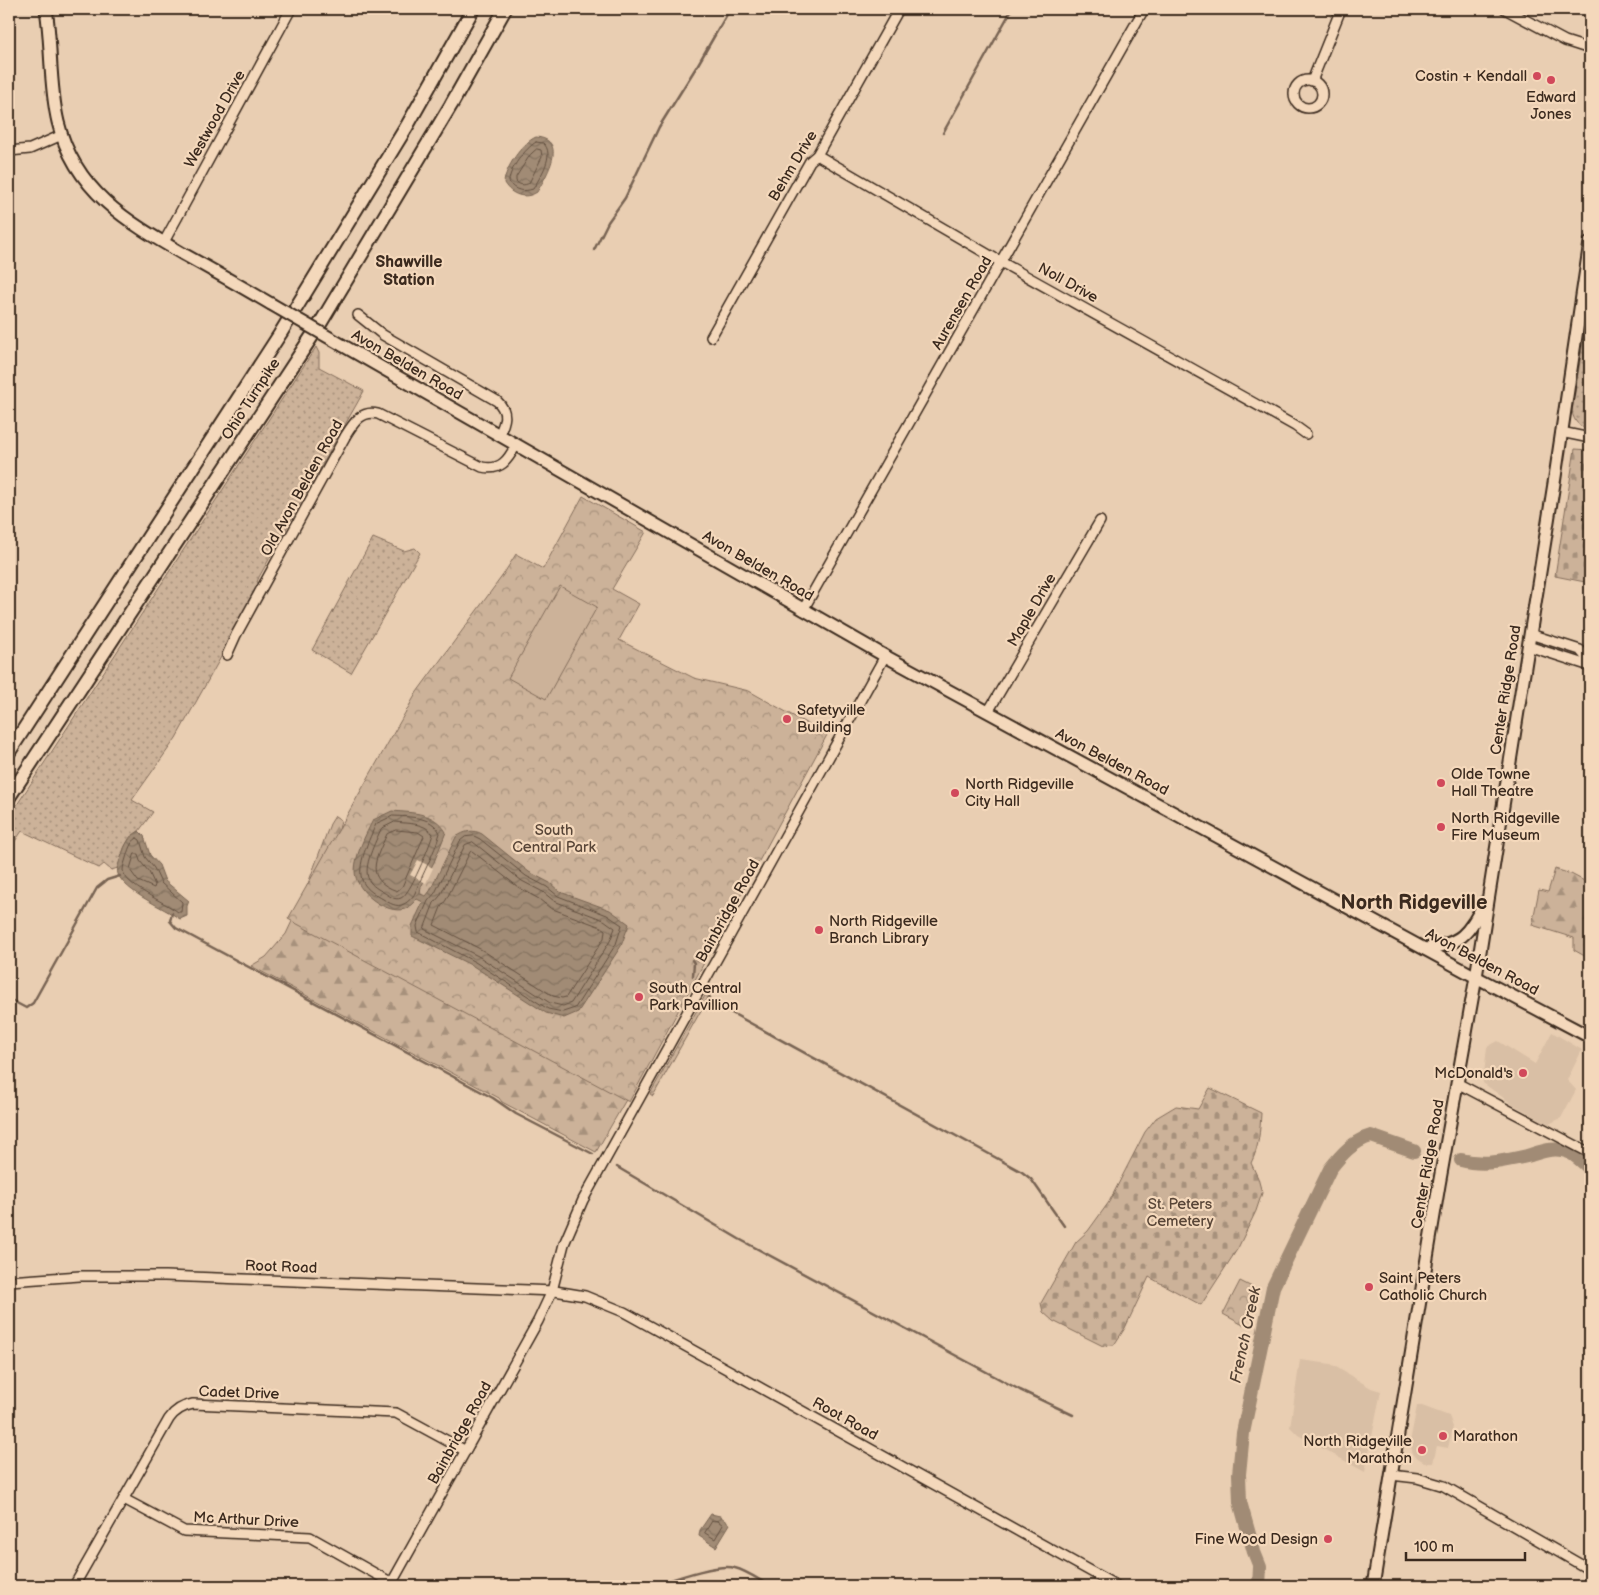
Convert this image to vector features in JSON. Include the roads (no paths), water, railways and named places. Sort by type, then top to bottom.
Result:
[{"type":"highway","name":"Ohio Turnpike","points":[[9,752],[280,334],[406,126],[473,9]]},
{"type":"highway","name":"Ohio Turnpike","points":[[9,796],[320,324],[446,114],[505,9]]},
{"type":"main road","name":"Avon Belden Road","points":[[46,9],[53,92],[62,135],[77,166],[100,196],[123,218],[803,610],[1590,1037]]},
{"type":"main road","name":"Center Ridge Road","points":[[1373,1586],[1476,976],[1590,242]]},
{"type":"main road","points":[[1425,949],[1452,943],[1462,937],[1475,920],[1489,894]]},
{"type":"street","name":"Westwood Drive","points":[[164,242],[291,9]]},
{"type":"street","name":"Behm Drive","points":[[711,337],[810,161],[817,154],[899,9]]},
{"type":"street","name":"Aurensen Road","points":[[803,610],[1144,9]]},
{"type":"street","points":[[1312,81],[1341,9]]},
{"type":"street","points":[[1505,9],[1560,39],[1590,49]]},
{"type":"street","points":[[9,151],[30,148],[62,135]]},
{"type":"street","name":"Noll Drive","points":[[817,154],[1002,262],[1295,426],[1306,434]]},
{"type":"street","points":[[358,315],[383,336],[498,401],[505,410],[505,416],[504,424],[498,435]]},
{"type":"street","name":"Old Avon Belden Road","points":[[227,655],[236,635],[346,435],[354,422],[362,415],[378,414],[473,464],[488,469],[503,464],[516,445]]},
{"type":"street","points":[[1561,432],[1590,438]]},
{"type":"street","name":"Maple Drive","points":[[988,712],[1100,521]]},
{"type":"street","points":[[1530,634],[1580,650],[1590,662]]},
{"type":"street","points":[[1528,646],[1590,666]]},
{"type":"street","name":"Bainbridge Road","points":[[391,1585],[553,1291],[564,1244],[583,1200],[886,656]]},
{"type":"street","points":[[1457,1083],[1590,1153]]},
{"type":"street","name":"Root Road","points":[[9,1282],[80,1276],[165,1276],[553,1291],[585,1296],[624,1312],[1117,1586]]},
{"type":"street","name":"Cadet Drive","points":[[74,1586],[169,1419],[179,1409],[193,1404],[396,1413],[466,1451]]},
{"type":"street","points":[[1391,1475],[1417,1478],[1444,1486],[1590,1570]]},
{"type":"street","name":"Mc Arthur Drive","points":[[124,1499],[184,1531],[310,1538],[391,1585]]},
{"type":"water","points":[[536,137],[546,140],[551,145],[553,152],[552,160],[537,192],[528,196],[519,195],[510,191],[504,183],[507,170],[520,150]]},
{"type":"water","points":[[392,811],[416,813],[429,817],[441,825],[446,832],[421,887],[420,894],[426,896],[430,891],[456,837],[472,831],[482,834],[529,872],[550,883],[560,892],[610,910],[629,924],[621,946],[578,1012],[564,1018],[546,1013],[473,966],[412,936],[412,926],[423,902],[417,899],[405,909],[397,910],[381,905],[366,893],[356,879],[355,865],[359,852],[373,820]]},
{"type":"water","points":[[139,831],[144,836],[150,855],[159,865],[165,881],[189,901],[187,916],[180,919],[146,899],[122,881],[118,874],[118,864],[126,844]]},
{"type":"water","points":[[711,1514],[720,1516],[730,1524],[716,1547],[699,1536],[700,1530]]},
{"type":"waterway","points":[[594,250],[608,222],[625,198],[659,127],[730,9]]},
{"type":"waterway","points":[[943,133],[1012,9]]},
{"type":"waterway","points":[[9,999],[26,1008],[33,1003],[97,888],[107,880],[120,876]]},
{"type":"waterway","points":[[172,913],[170,921],[176,928],[493,1098],[516,1114],[593,1154]]},
{"type":"waterway","points":[[692,960],[694,963],[693,976]]},
{"type":"waterway","points":[[709,994],[710,1001],[1022,1172],[1031,1179],[1064,1226]]},
{"type":"waterway","name":"French Creek","points":[[1259,1586],[1260,1567],[1240,1502],[1239,1474],[1243,1433],[1273,1287],[1330,1169],[1343,1154],[1359,1141],[1371,1136],[1414,1151]]},
{"type":"waterway","name":"French Creek","points":[[1461,1160],[1478,1163],[1494,1162],[1519,1158],[1548,1150],[1563,1150],[1569,1152],[1590,1169]]},
{"type":"waterway","points":[[617,1167],[739,1239],[1020,1390],[1073,1415]]},
{"type":"waterway","name":"French Creek","points":[[652,1586],[694,1573],[727,1567],[744,1571],[770,1586]]},
{"type":"place","name":"Costin + Kendall","points":[[1537,76]]},
{"type":"place","name":"Edward Jones","points":[[1551,80]]},
{"type":"place","name":"Safetyville Building","points":[[787,719]]},
{"type":"place","name":"Olde Towne Hall Theatre","points":[[1441,783]]},
{"type":"place","name":"North Ridgeville City Hall","points":[[955,793]]},
{"type":"place","name":"North Ridgeville Fire Museum","points":[[1441,827]]},
{"type":"place","name":"North Ridgeville Branch Library","points":[[819,930]]},
{"type":"place","name":"South Central Park Pavillion","points":[[639,997]]},
{"type":"place","name":"McDonald's","points":[[1523,1073]]},
{"type":"place","name":"Saint Peters Catholic Church","points":[[1369,1287]]},
{"type":"place","name":"Marathon","points":[[1443,1436]]},
{"type":"place","name":"North Ridgeville Marathon","points":[[1422,1450]]},
{"type":"place","name":"Fine Wood Design","points":[[1328,1539]]},
{"type":"district","name":"Shawville Station","points":[[409,271]]},
{"type":"district","name":"North Ridgeville","points":[[1414,903]]},
{"type":"park label","name":"South Central Park","points":[[554,838]]},
{"type":"park label","name":"St. Peters Cemetery","points":[[1180,1212]]}]
